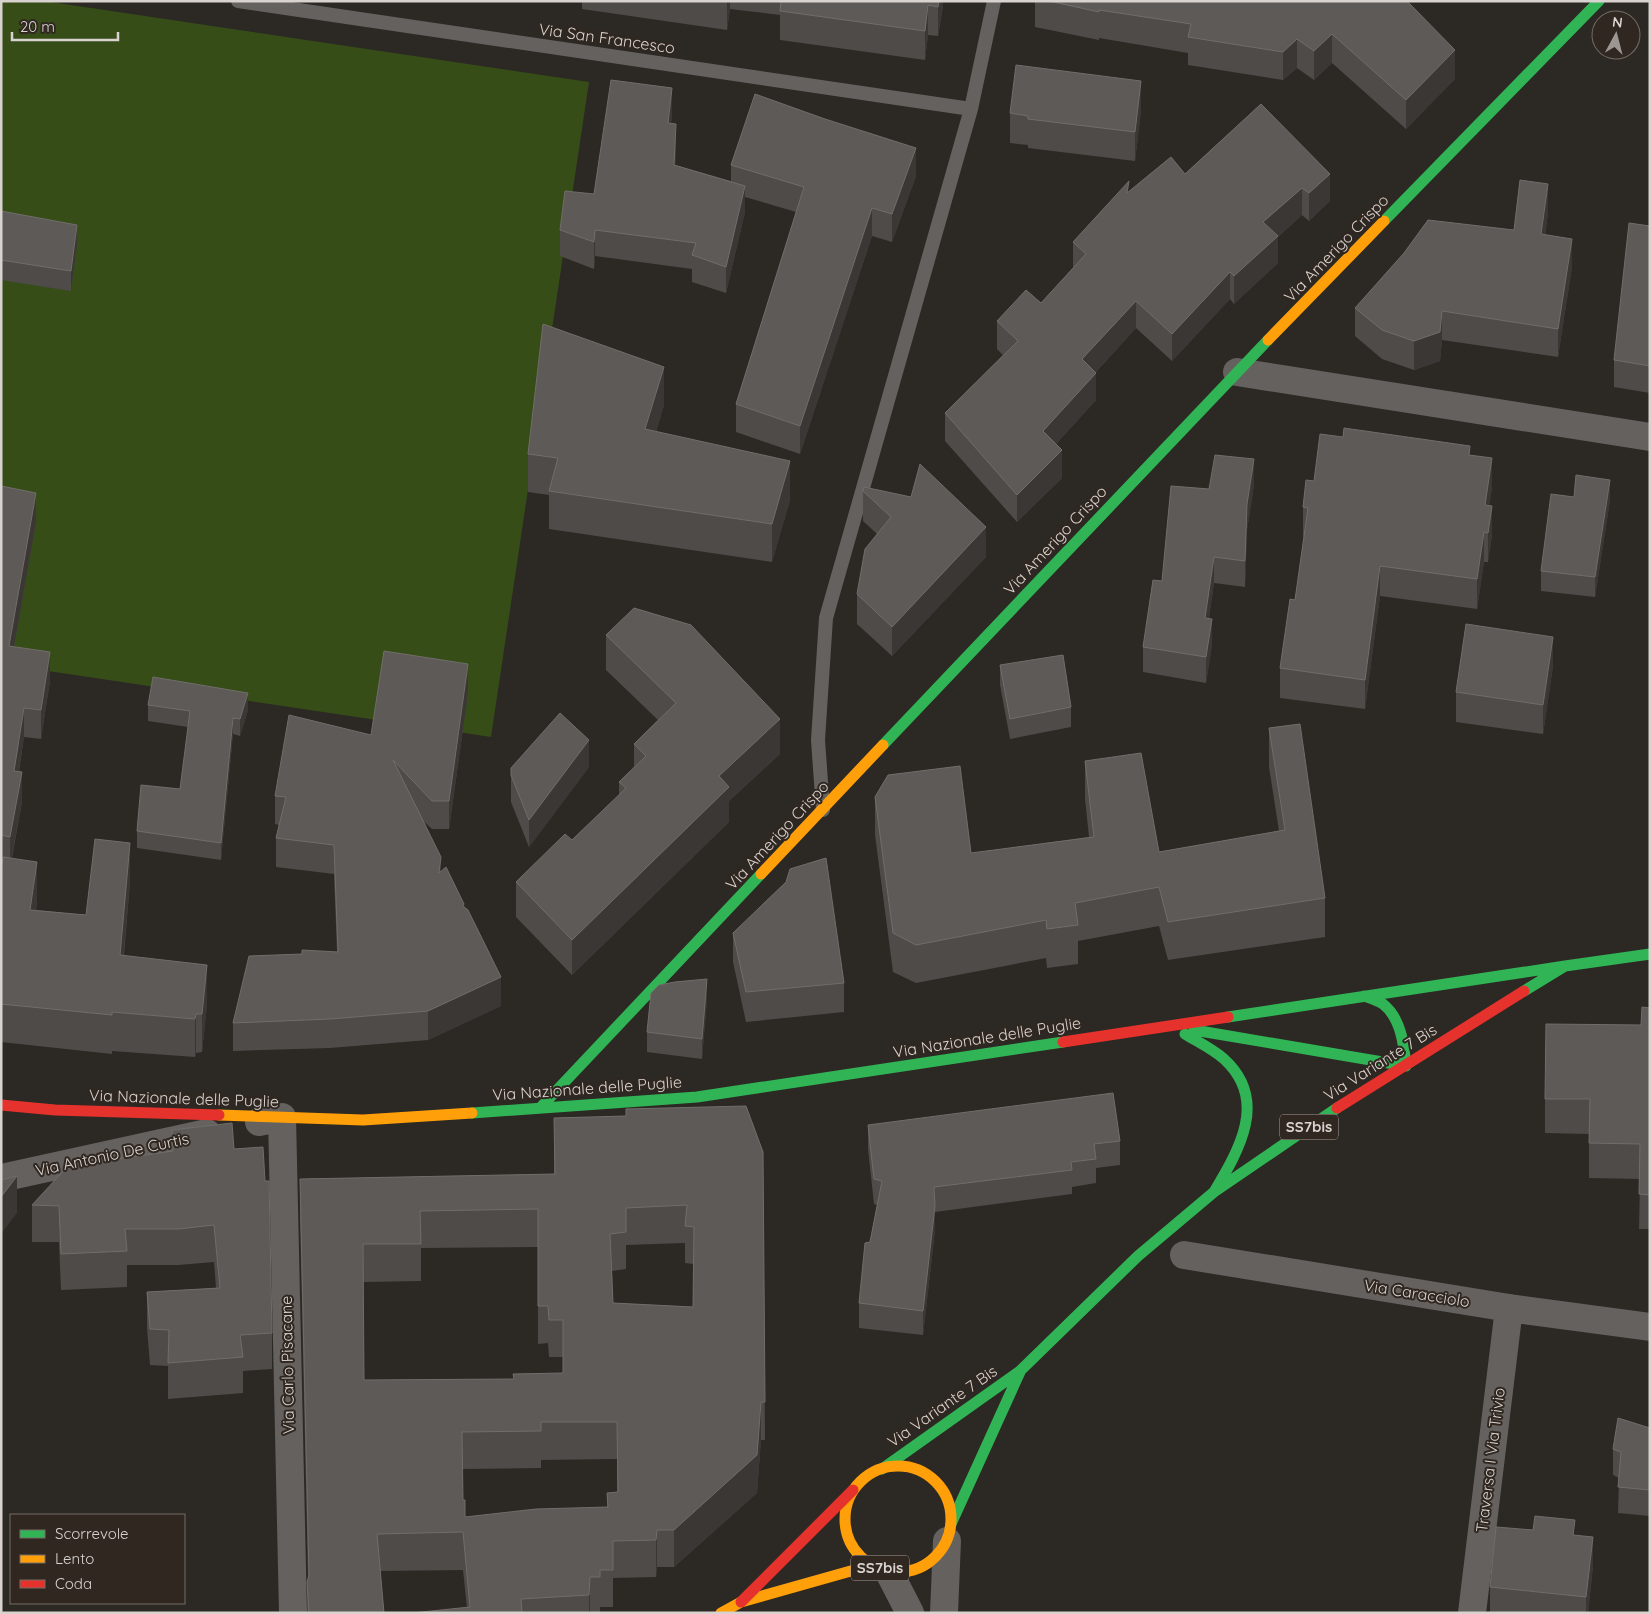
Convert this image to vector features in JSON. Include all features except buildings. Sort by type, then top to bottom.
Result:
[{"type":"main road","name":"Via Amerigo Crispo","points":[[541,1108],[1237,372],[1599,1]]},
{"type":"main road","name":"Via Variante 7 Bis","points":[[882,1469],[1020,1371],[1138,1256],[1214,1192],[1332,1111],[1565,966],[1650,954]]},
{"type":"main road","name":"Via Nazionale delle Puglie","points":[[1,1105],[55,1110],[364,1120],[697,1097],[1565,966]]},
{"type":"main road","points":[[1364,996],[1382,1003],[1398,1022],[1404,1044],[1406,1066]]},
{"type":"main road","name":"Via Nazionale delle Puglie","points":[[1170,1026],[1406,1066]]},
{"type":"main road","points":[[1170,1026],[1229,1063],[1246,1090],[1248,1120],[1241,1144],[1214,1192]]},
{"type":"main road","name":"Via Variante 7 Bis","points":[[949,1532],[1020,1371]]},
{"type":"main road","name":"SS7bis","points":[[741,1602],[854,1489],[867,1476],[882,1469],[899,1466],[917,1469],[931,1478],[943,1490],[950,1506],[949,1532],[938,1555],[924,1566],[907,1572],[881,1568],[858,1555],[849,1539],[845,1522],[847,1504],[854,1489]]},
{"type":"main road","name":"SS7bis","points":[[720,1613],[741,1602],[881,1568]]},
{"type":"street","points":[[1237,372],[1650,436]]},
{"type":"street","name":"Via Antonio De Curtis","points":[[1,1178],[282,1117]]},
{"type":"street","name":"Via Carlo Pisacane","points":[[282,1117],[293,1613]]},
{"type":"street","name":"Via Caracciolo","points":[[1184,1255],[1508,1308],[1650,1328]]},
{"type":"street","name":"Traversa I Via Trivio","points":[[1472,1613],[1508,1308]]},
{"type":"street","points":[[944,1613],[949,1532]]},
{"type":"street","points":[[881,1568],[910,1613]]},
{"type":"lane","name":"Via San Francesco","points":[[238,1],[303,6],[971,109]]},
{"type":"lane","points":[[823,810],[818,740],[826,618],[971,109],[994,1]]},
{"type":"green space","points":[[1,1],[44,1],[589,82],[491,737],[1,664]]},
{"type":"traffic: fast","points":[[1384,221],[1599,1]]},
{"type":"traffic: fast","points":[[883,745],[1268,340]]},
{"type":"traffic: fast","points":[[541,1107],[761,874]]},
{"type":"traffic: fast","points":[[1524,991],[1565,966],[1650,954]]},
{"type":"traffic: fast","points":[[1228,1017],[1565,966]]},
{"type":"traffic: fast","points":[[1194,1030],[1406,1066],[1403,1041],[1394,1017],[1383,1004],[1364,996]]},
{"type":"traffic: fast","points":[[1185,1034],[1224,1059],[1238,1075],[1245,1091],[1247,1108],[1240,1142],[1214,1192]]},
{"type":"traffic: fast","points":[[472,1113],[697,1097],[1063,1042]]},
{"type":"traffic: fast","points":[[882,1469],[1020,1371],[1138,1256],[1214,1192],[1337,1108]]},
{"type":"traffic: fast","points":[[951,1524],[1020,1372]]},
{"type":"traffic: slow","points":[[1268,340],[1384,221]]},
{"type":"traffic: slow","points":[[761,874],[883,745]]},
{"type":"traffic: slow","points":[[219,1115],[363,1120],[472,1113]]},
{"type":"traffic: slow","points":[[898,1466],[918,1470],[935,1482],[947,1499],[951,1519],[947,1539],[935,1556],[918,1568],[898,1572],[878,1568],[861,1556],[849,1539],[845,1519],[849,1499],[861,1482],[878,1470],[898,1466]]},
{"type":"traffic: slow","points":[[721,1613],[741,1602],[872,1565]]},
{"type":"traffic: jam","points":[[1337,1108],[1524,991]]},
{"type":"traffic: jam","points":[[1063,1042],[1228,1017]]},
{"type":"traffic: jam","points":[[1,1105],[55,1110],[219,1115]]},
{"type":"traffic: jam","points":[[741,1602],[853,1490]]}]
